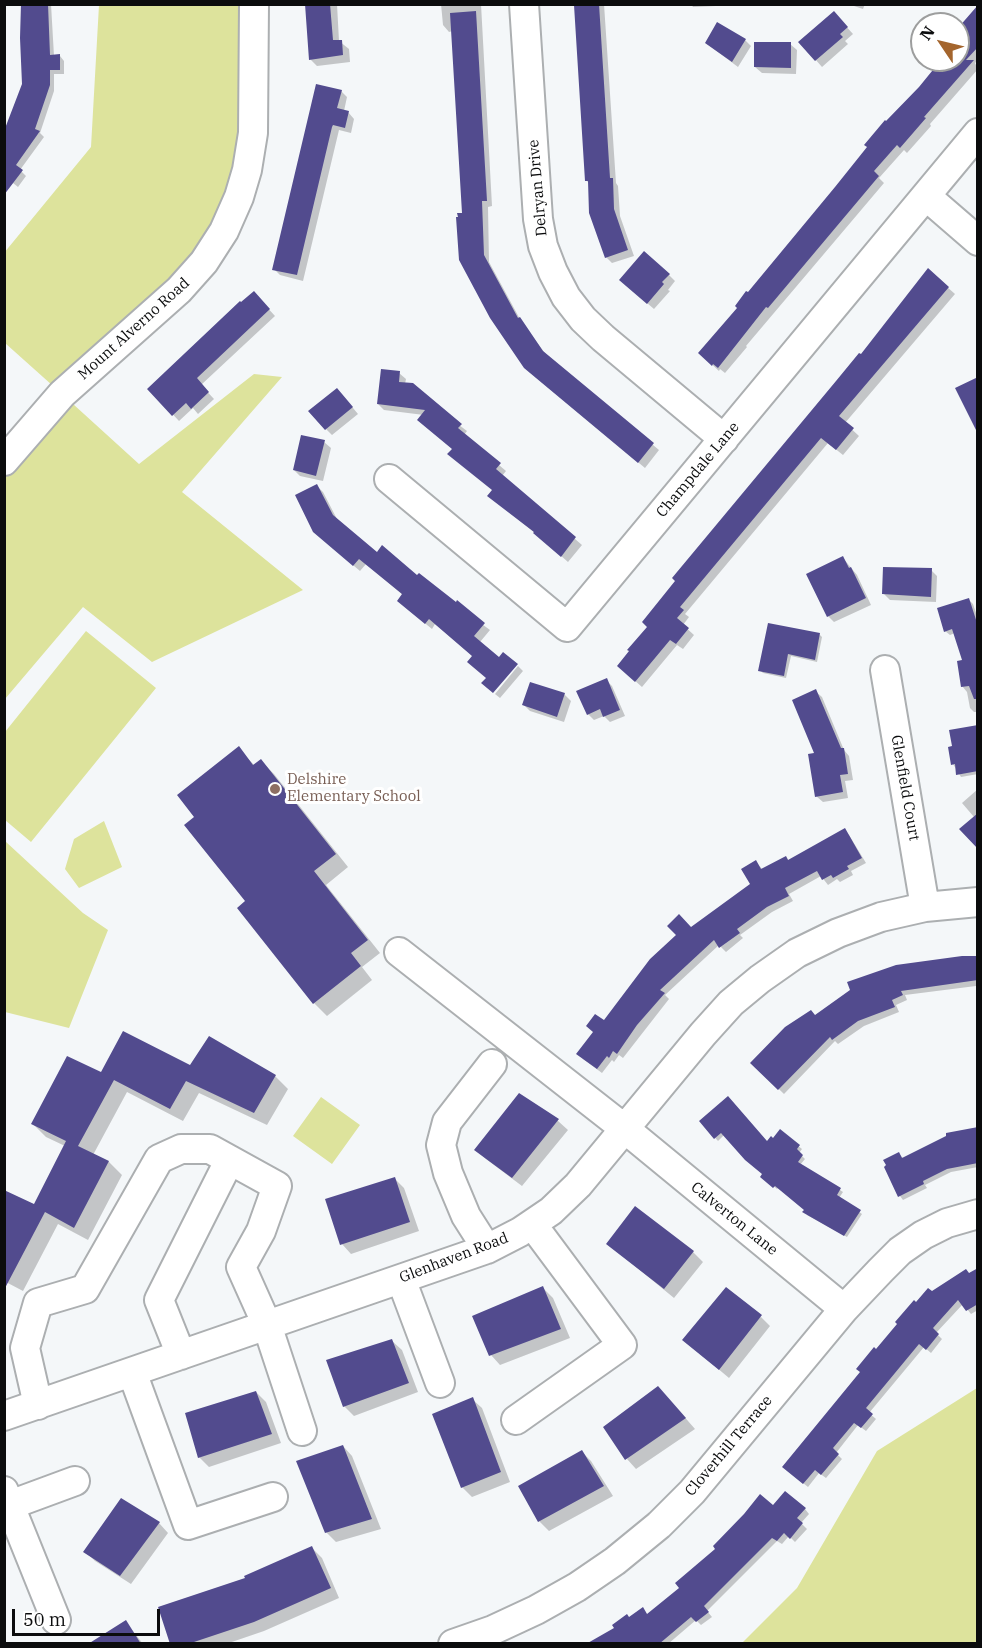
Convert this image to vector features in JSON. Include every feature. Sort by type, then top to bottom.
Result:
[{"type":"street","name":"Mount Alverno Road","points":[[4,460],[62,394],[179,290],[204,262],[224,231],[247,170],[253,133],[254,4]]},
{"type":"street","name":"Delryan Drive","points":[[524,4],[538,219],[543,246],[553,272],[566,297],[583,319],[724,439]]},
{"type":"street","name":"Champdale Lane","points":[[389,478],[567,627],[978,133]]},
{"type":"street","points":[[926,196],[978,241]]},
{"type":"street","name":"Glenfield Court","points":[[885,670],[925,907]]},
{"type":"street","name":"Glenhaven Road","points":[[4,1416],[487,1249],[520,1232],[551,1211],[578,1185],[703,1034],[732,1003],[760,979],[798,953],[838,933],[881,917],[925,907],[978,902]]},
{"type":"street","name":"Calverton Lane","points":[[399,952],[625,1130],[844,1309]]},
{"type":"street","points":[[487,1249],[466,1216],[448,1173],[441,1145],[447,1122],[492,1064]]},
{"type":"street","points":[[38,1405],[26,1348],[38,1303],[86,1289],[159,1160],[181,1149],[210,1149],[277,1186],[261,1231],[241,1267],[267,1325],[302,1431]]},
{"type":"street","points":[[181,1355],[159,1300],[229,1161]]},
{"type":"street","name":"Cloverhill Terrace","points":[[453,1644],[493,1630],[577,1587],[615,1561],[659,1525],[692,1491],[844,1309],[900,1251],[923,1235],[947,1223],[978,1214]]},
{"type":"street","points":[[516,1420],[621,1345],[532,1224]]},
{"type":"street","points":[[401,1279],[440,1383]]},
{"type":"street","points":[[132,1372],[188,1525],[273,1497]]},
{"type":"street","points":[[56,1620],[7,1498],[75,1481]]},
{"type":"green space","points":[[99,5],[254,5],[253,133],[224,231],[62,394],[5,343],[4,253],[91,147]]},
{"type":"green space","points":[[254,374],[282,377],[182,492],[303,590],[152,662],[83,607],[5,699],[5,461],[62,394],[139,464]]},
{"type":"green space","points":[[86,631],[156,688],[31,842],[5,820],[5,732]]},
{"type":"green space","points":[[104,821],[122,867],[79,888],[65,869],[74,839]]},
{"type":"green space","points":[[5,841],[83,913],[108,930],[69,1028],[5,1012]]},
{"type":"green space","points":[[321,1097],[360,1125],[332,1164],[293,1136]]},
{"type":"green space","points":[[977,1388],[977,1643],[742,1643],[797,1588],[877,1451]]},
{"type":"building","points":[[21,4],[48,4],[50,55],[60,54],[60,70],[50,70],[50,85],[35,129],[40,131],[16,165],[23,170],[4,195],[4,131],[22,84]]},
{"type":"building","points":[[305,4],[330,4],[333,40],[342,40],[343,55],[309,60]]},
{"type":"building","points":[[599,4],[610,178],[613,178],[614,209],[628,250],[605,258],[589,213],[588,181],[585,181],[574,5]]},
{"type":"building","points":[[978,5],[978,47],[970,56],[970,14]]},
{"type":"building","points":[[476,11],[487,201],[482,201],[484,255],[518,318],[520,317],[543,351],[654,443],[638,463],[524,368],[490,318],[459,260],[456,217],[458,217],[457,213],[462,213],[450,13]]},
{"type":"building","points":[[834,11],[848,27],[840,34],[843,37],[815,61],[798,42]]},
{"type":"building","points":[[717,22],[746,39],[732,62],[705,43]]},
{"type":"building","points":[[754,42],[791,42],[791,68],[754,67]]},
{"type":"building","points":[[931,72],[963,72],[900,148],[897,145],[874,171],[879,176],[768,308],[766,307],[718,368],[713,364],[712,366],[698,353],[737,308],[735,306],[746,291],[748,292],[867,147],[864,145],[885,120]]},
{"type":"building","points":[[316,84],[342,90],[337,108],[349,111],[345,128],[333,125],[332,127],[297,275],[272,270]]},
{"type":"building","points":[[644,251],[670,274],[647,304],[619,280]]},
{"type":"building","points":[[928,268],[949,287],[839,416],[854,428],[836,450],[821,438],[680,607],[684,610],[677,618],[689,628],[676,644],[670,640],[635,682],[617,666],[629,651],[627,650],[647,627],[642,622],[675,581],[672,578],[859,353],[861,354]]},
{"type":"building","points":[[254,291],[270,309],[197,378],[209,392],[191,409],[186,403],[172,416],[147,389],[240,301]]},
{"type":"building","points":[[381,369],[400,371],[399,382],[413,383],[462,424],[458,428],[501,463],[496,469],[576,537],[561,557],[534,532],[487,496],[492,490],[447,454],[452,449],[417,420],[425,410],[377,404]]},
{"type":"building","points":[[978,377],[978,434],[955,388]]},
{"type":"building","points":[[337,388],[353,407],[325,430],[308,411]]},
{"type":"building","points":[[301,435],[325,440],[316,476],[293,470]]},
{"type":"building","points":[[317,484],[333,515],[377,552],[382,545],[417,575],[419,573],[485,623],[474,636],[499,657],[503,652],[518,664],[493,693],[481,683],[486,678],[467,662],[472,656],[429,619],[425,624],[397,601],[402,594],[359,559],[353,566],[313,532],[295,495]]},
{"type":"building","points":[[843,556],[866,598],[827,617],[806,574]]},
{"type":"building","points":[[883,567],[932,568],[931,597],[882,594]]},
{"type":"building","points":[[969,598],[978,626],[978,699],[974,699],[969,686],[961,687],[957,661],[962,660],[952,629],[944,632],[937,608]]},
{"type":"building","points":[[768,623],[820,633],[815,660],[788,654],[784,676],[758,671]]},
{"type":"building","points":[[607,678],[620,710],[603,717],[600,709],[587,715],[576,691]]},
{"type":"building","points":[[530,682],[565,693],[557,717],[522,705]]},
{"type":"building","points":[[816,689],[841,748],[844,748],[848,774],[840,775],[843,792],[815,797],[808,754],[814,753],[792,700]]},
{"type":"building","points":[[978,725],[978,771],[956,775],[955,764],[951,765],[948,747],[952,746],[949,730]]},
{"type":"building","points":[[239,746],[253,765],[261,759],[336,854],[314,871],[368,940],[351,953],[361,966],[313,1004],[237,908],[245,901],[184,825],[194,817],[177,795]]},
{"type":"building","points":[[978,813],[978,849],[959,829]]},
{"type":"building","points":[[845,828],[862,858],[847,866],[849,869],[833,878],[831,875],[822,880],[817,871],[785,888],[789,896],[767,907],[737,929],[740,933],[719,948],[714,940],[660,990],[665,993],[637,1025],[617,1054],[613,1051],[597,1069],[576,1054],[593,1032],[586,1026],[595,1014],[604,1020],[650,959],[676,935],[667,926],[679,914],[691,927],[750,884],[741,869],[756,860],[761,869],[786,856],[788,860]]},
{"type":"building","points":[[978,956],[978,980],[901,991],[903,995],[892,1000],[895,1007],[858,1021],[832,1040],[830,1037],[778,1090],[750,1063],[785,1027],[811,1010],[815,1015],[850,990],[847,982],[896,965]]},
{"type":"building","points":[[123,1031],[190,1065],[209,1036],[276,1075],[254,1113],[186,1081],[170,1109],[114,1080],[78,1146],[109,1161],[74,1228],[45,1212],[4,1290],[4,1190],[34,1204],[66,1141],[31,1124],[67,1056],[101,1072]]},
{"type":"building","points":[[519,1093],[559,1119],[512,1178],[474,1150]]},
{"type":"building","points":[[728,1096],[767,1141],[771,1136],[773,1138],[780,1129],[800,1145],[797,1149],[803,1155],[798,1162],[841,1188],[837,1195],[861,1210],[844,1236],[802,1212],[804,1210],[775,1186],[773,1188],[760,1177],[762,1174],[745,1160],[721,1133],[714,1139],[699,1121]]},
{"type":"building","points":[[978,1127],[978,1163],[947,1169],[898,1197],[883,1160],[899,1152],[902,1158],[946,1136],[946,1133]]},
{"type":"building","points":[[395,1177],[410,1222],[340,1245],[325,1199]]},
{"type":"building","points":[[635,1206],[694,1251],[664,1289],[606,1244]]},
{"type":"building","points":[[978,1268],[978,1304],[966,1311],[958,1300],[933,1328],[939,1334],[926,1350],[919,1344],[866,1408],[873,1414],[861,1428],[854,1423],[833,1448],[839,1454],[821,1475],[815,1470],[803,1484],[782,1467],[860,1372],[856,1369],[874,1347],[876,1349],[914,1300],[916,1302],[928,1288],[932,1291],[966,1269],[969,1273]]},
{"type":"building","points":[[543,1286],[561,1329],[489,1356],[472,1316]]},
{"type":"building","points":[[726,1287],[762,1315],[719,1370],[682,1340]]},
{"type":"building","points":[[392,1339],[409,1383],[343,1407],[326,1360]]},
{"type":"building","points":[[658,1386],[686,1418],[625,1460],[603,1427]]},
{"type":"building","points":[[256,1391],[272,1434],[198,1458],[185,1413]]},
{"type":"building","points":[[473,1397],[501,1472],[461,1488],[432,1414]]},
{"type":"building","points":[[343,1445],[372,1519],[325,1533],[296,1461]]},
{"type":"building","points":[[582,1450],[604,1486],[538,1522],[518,1486]]},
{"type":"building","points":[[785,1491],[806,1508],[797,1518],[803,1523],[790,1539],[784,1533],[777,1541],[772,1538],[704,1606],[709,1612],[696,1622],[691,1617],[659,1644],[586,1644],[614,1628],[612,1625],[627,1614],[629,1617],[643,1607],[647,1614],[679,1588],[675,1583],[715,1549],[713,1546],[760,1494],[773,1505]]},
{"type":"building","points":[[121,1498],[160,1522],[120,1576],[83,1552]]},
{"type":"building","points":[[312,1546],[331,1588],[254,1622],[188,1644],[170,1644],[158,1607],[245,1578],[244,1576]]},
{"type":"building","points":[[126,1620],[141,1644],[88,1644]]},
{"type":"place","name":"Delshire Elementary School","points":[[275,789]]}]
